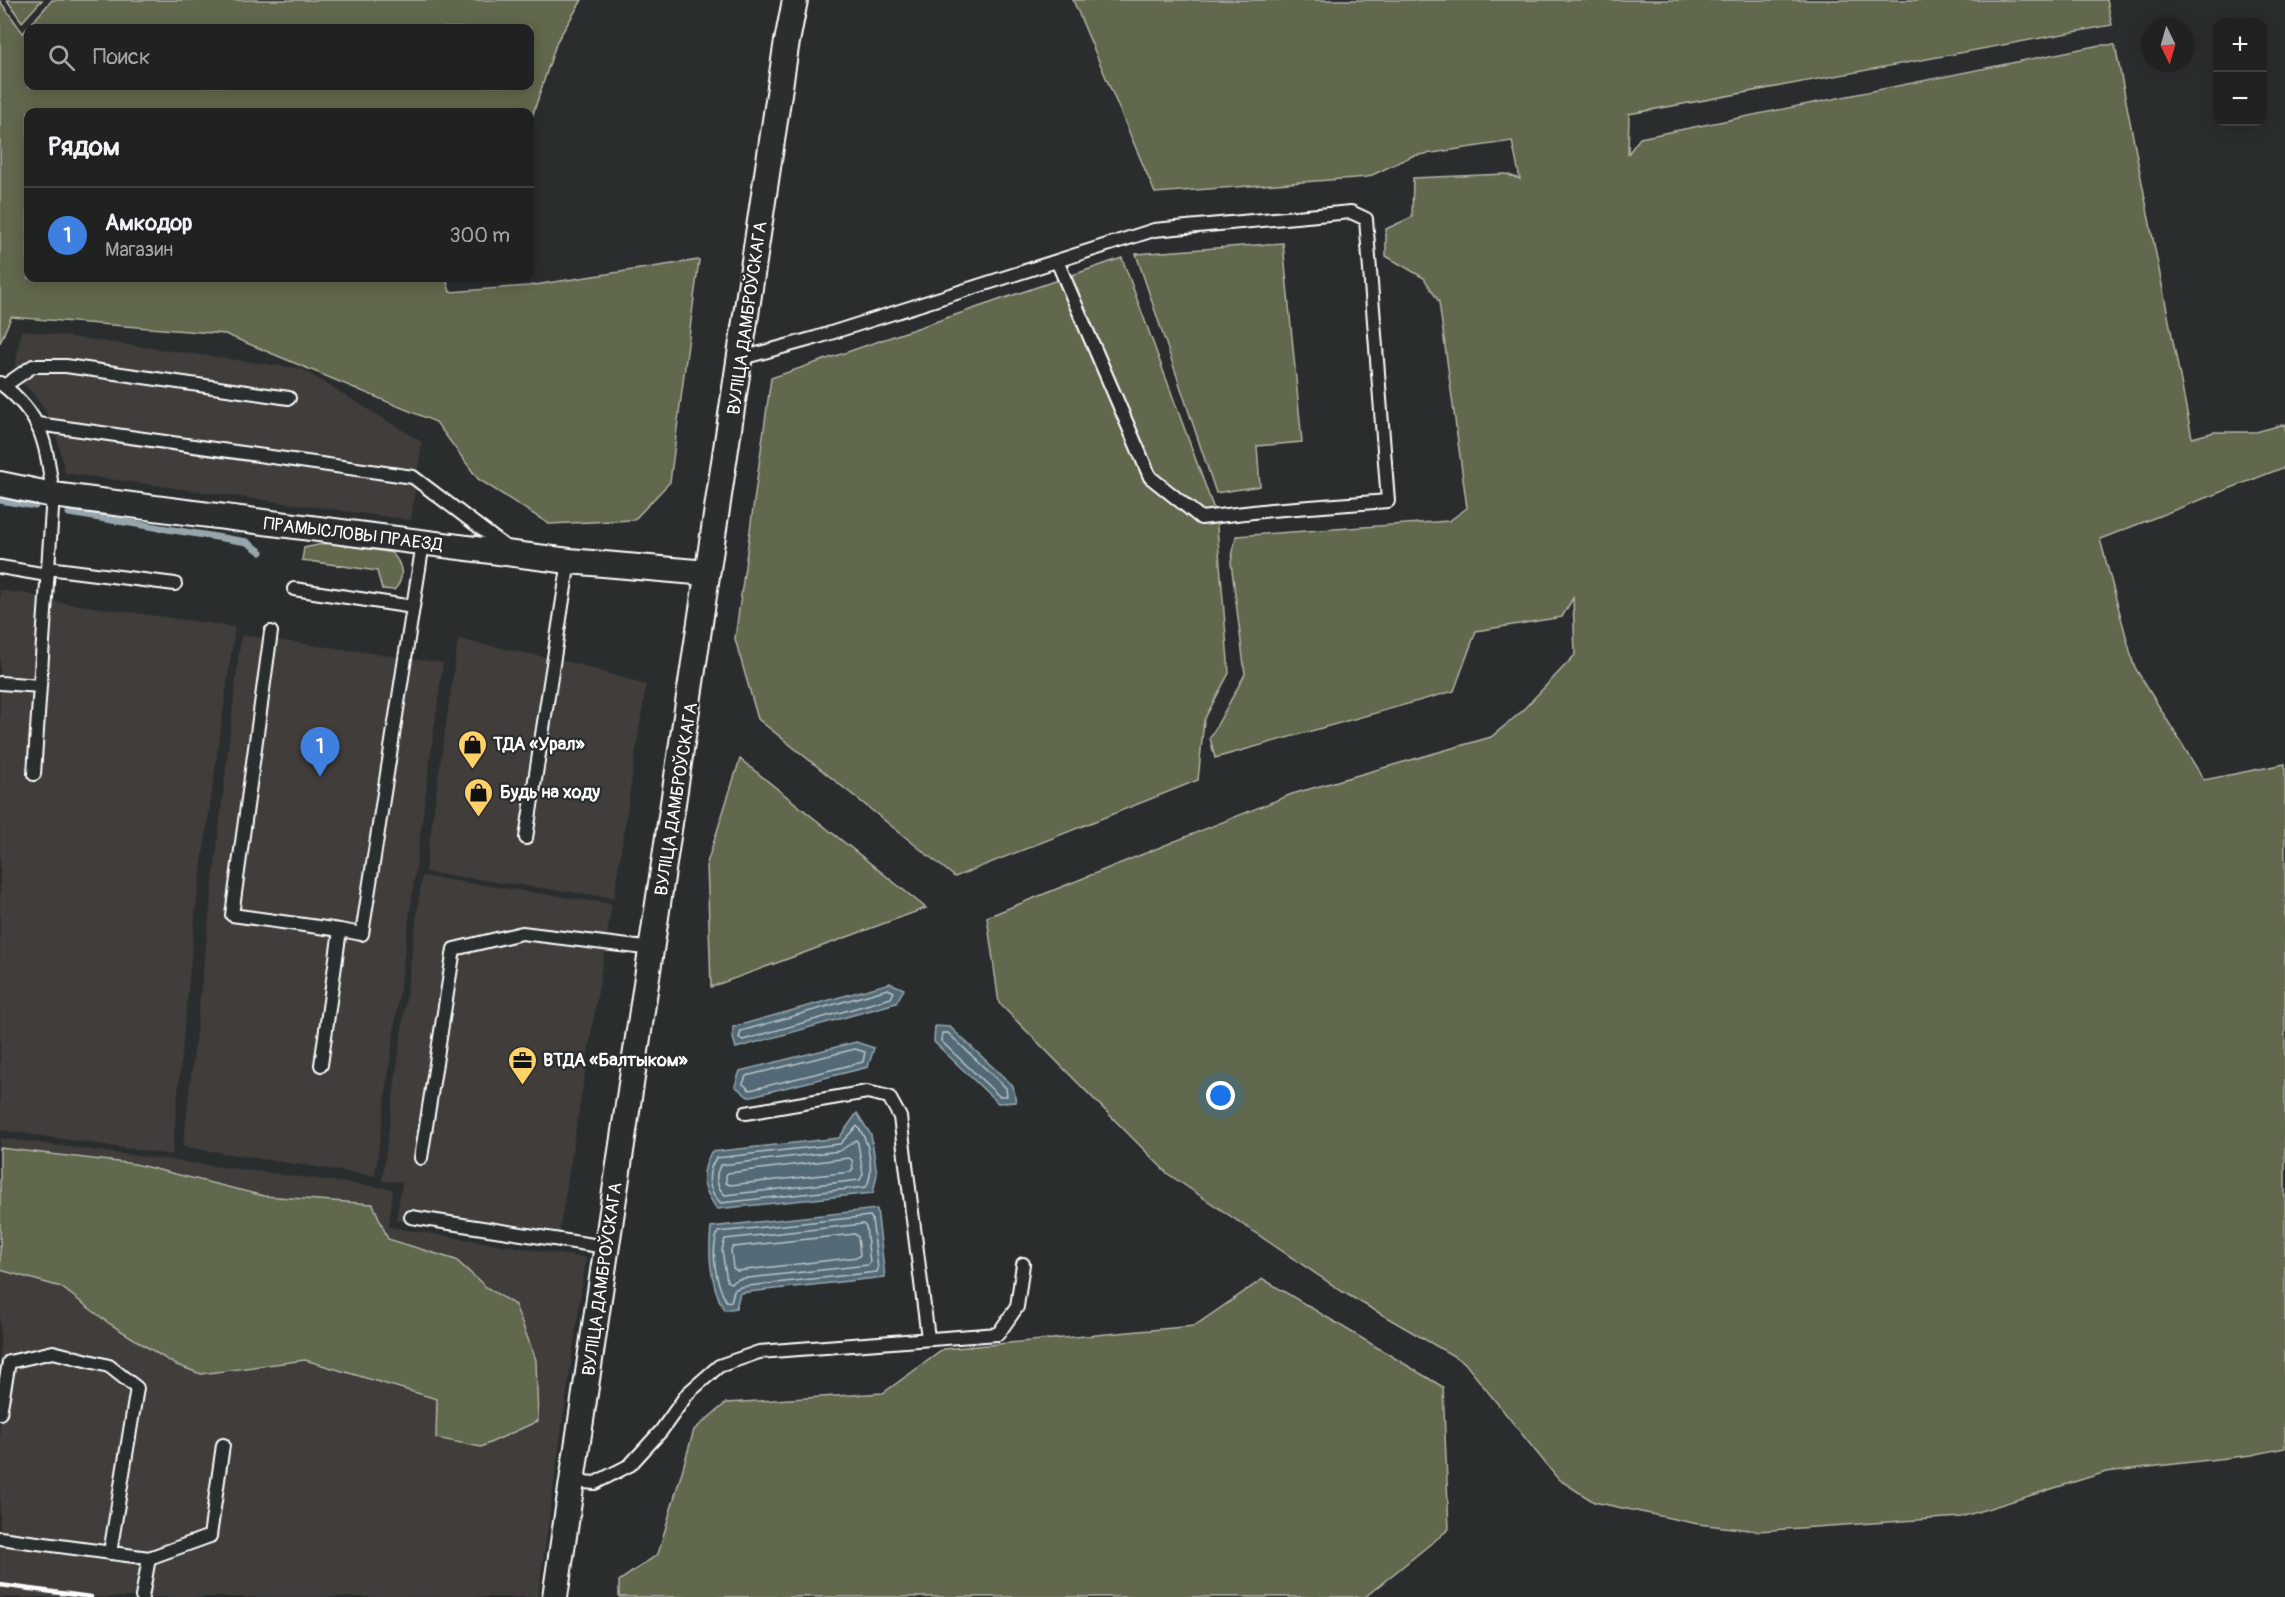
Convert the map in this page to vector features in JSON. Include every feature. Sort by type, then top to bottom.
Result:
[{"type":"street","name":"ВУЛІЦА ДАМБРОЎСКАГА","points":[[555,1597],[692,689],[707,573],[742,358],[786,47],[795,0]]},
{"type":"street","name":"ПРАМЫСЛОВЫ ПРАЕЗД","points":[[0,484],[53,495],[515,555],[707,573]]},
{"type":"lane","points":[[742,358],[815,338],[1154,230],[1351,212],[1365,219],[1388,501],[1201,518],[1150,477],[1058,261]]},
{"type":"lane","points":[[34,774],[53,495],[47,452],[38,424],[24,404],[2,385],[33,366],[66,366],[290,399]]},
{"type":"lane","points":[[38,424],[413,477],[515,555]]},
{"type":"lane","points":[[271,632],[232,915],[362,934],[423,543]]},
{"type":"lane","points":[[526,838],[569,561]]},
{"type":"lane","points":[[0,567],[175,584]]},
{"type":"lane","points":[[294,589],[413,607]]},
{"type":"lane","points":[[0,683],[40,686]]},
{"type":"lane","points":[[321,1065],[340,930]]},
{"type":"lane","points":[[421,1158],[454,948],[522,933],[653,949]]},
{"type":"lane","points":[[746,1113],[867,1092],[889,1097],[900,1117],[928,1338]]},
{"type":"lane","points":[[411,1216],[606,1247]]},
{"type":"lane","points":[[572,1481],[595,1483],[630,1465],[661,1431],[688,1393],[719,1366],[759,1352],[998,1334],[1017,1307],[1023,1264]]},
{"type":"lane","points":[[0,1413],[9,1362],[53,1352],[109,1366],[137,1388],[110,1553]]},
{"type":"lane","points":[[0,1538],[149,1558],[210,1536],[223,1445]]},
{"type":"lane","points":[[142,1597],[149,1558]]},
{"type":"shaded area","points":[[21,330],[302,369],[422,442],[411,520],[65,473],[56,434],[44,409],[31,391],[14,376]]},
{"type":"shaded area","points":[[0,590],[58,602],[235,627],[196,907],[172,1155],[0,1130]]},
{"type":"shaded area","points":[[241,635],[443,663],[375,1176],[183,1147]]},
{"type":"shaded area","points":[[458,639],[574,663],[646,685],[614,898],[425,872]]},
{"type":"shaded area","points":[[422,876],[612,904],[557,1247],[396,1220],[402,1182],[382,1181]]},
{"type":"shaded area","points":[[0,1138],[393,1189],[389,1227],[586,1258],[538,1597],[0,1597]]},
{"type":"green space","points":[[7,0],[42,0],[22,22]]},
{"type":"green space","points":[[52,0],[582,0],[557,41],[534,111],[534,108],[24,108],[24,282],[447,282],[450,292],[528,286],[699,260],[670,482],[634,520],[549,524],[478,479],[436,422],[225,334],[11,317],[0,343],[0,1],[24,32],[24,90],[534,90],[534,24],[31,24]]},
{"type":"green space","points":[[1073,0],[2107,0],[2112,25],[1629,114],[1628,154],[1640,138],[2100,45],[2115,45],[2192,438],[2214,432],[2256,432],[2285,424],[2285,467],[2100,539],[2134,666],[2204,780],[2285,764],[2285,1448],[2252,1455],[2106,1472],[1961,1517],[1758,1531],[1698,1524],[1594,1502],[1558,1479],[1464,1362],[1343,1292],[1168,1174],[999,1003],[987,917],[1292,794],[1491,737],[1520,713],[1575,655],[1573,598],[1562,617],[1476,631],[1454,691],[1215,758],[1210,738],[1245,674],[1231,562],[1236,536],[1449,521],[1467,508],[1439,302],[1424,278],[1386,256],[1386,229],[1412,217],[1413,178],[1506,174],[1520,179],[1512,141],[1412,156],[1368,177],[1155,193]]},
{"type":"green space","points":[[1283,243],[1302,442],[1257,446],[1260,486],[1216,493],[1136,254]]},
{"type":"green space","points":[[1122,258],[1216,515],[1229,673],[1204,720],[1198,780],[955,877],[758,719],[735,639],[771,378]]},
{"type":"green space","points":[[332,542],[392,553],[401,571],[398,585],[394,590],[382,589],[377,571],[302,560],[304,548]]},
{"type":"green space","points":[[740,759],[926,908],[711,987],[707,863]]},
{"type":"green space","points":[[0,1148],[135,1164],[264,1196],[373,1204],[388,1239],[456,1260],[486,1287],[515,1305],[536,1360],[538,1421],[481,1447],[436,1438],[437,1399],[305,1360],[201,1374],[174,1364],[110,1324],[61,1287],[0,1270]]},
{"type":"green space","points":[[1263,1279],[1443,1387],[1449,1529],[1365,1597],[619,1597],[619,1581],[658,1554],[694,1430],[726,1403],[883,1393],[944,1349],[1194,1326]]},
{"type":"water","points":[[890,983],[904,989],[896,1003],[736,1048],[733,1027]]},
{"type":"water","points":[[935,1026],[950,1027],[1013,1086],[1016,1102],[998,1103],[934,1042]]},
{"type":"water","points":[[856,1042],[874,1048],[868,1067],[748,1097],[735,1086],[740,1071]]},
{"type":"water","points":[[857,1113],[871,1135],[877,1174],[873,1193],[717,1209],[704,1182],[705,1168],[711,1152],[839,1138]]},
{"type":"water","points":[[877,1209],[885,1277],[740,1293],[736,1308],[724,1310],[711,1270],[711,1227]]},
{"type":"waterway","points":[[0,500],[35,506]]},
{"type":"waterway","points":[[69,513],[247,542],[261,552]]},
{"type":"railway","points":[[0,1585],[91,1597]]},
{"type":"place","name":"ТДА «Урал»","points":[[472,770]]},
{"type":"place","name":"Амкодор","points":[[320,777]]},
{"type":"place","name":"Будь на ходу","points":[[479,818]]},
{"type":"place","name":"ВТДА «Балтыком»","points":[[522,1086]]}]
